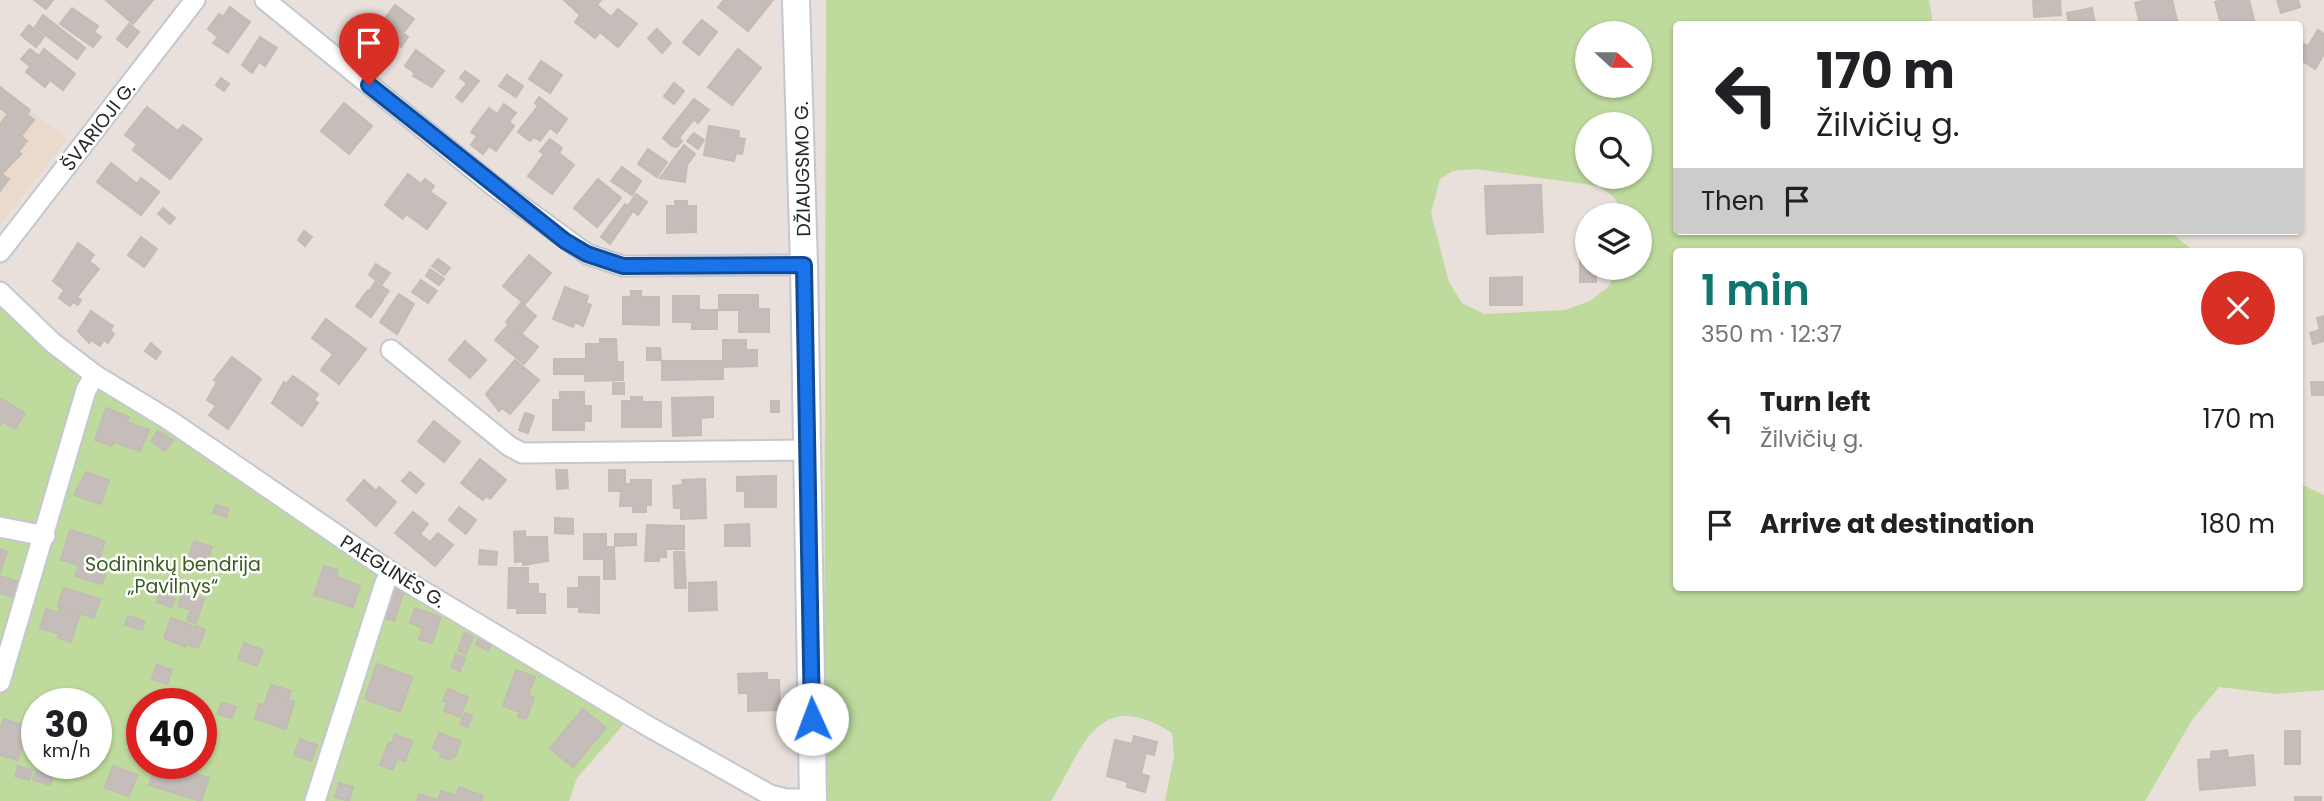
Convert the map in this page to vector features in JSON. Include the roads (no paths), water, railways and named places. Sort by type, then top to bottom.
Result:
[{"type":"street","name":"ŠVARIOJI G.","points":[[0,252],[195,0]]},
{"type":"street","points":[[265,0],[495,187],[587,254],[623,266],[804,265]]},
{"type":"street","name":"DŽIAUGSMO G.","points":[[796,0],[808,450],[813,800]]},
{"type":"street","name":"PAEGLINĖS G.","points":[[0,292],[53,343],[95,375],[169,420],[391,572],[646,725],[770,795],[786,800],[813,800]]},
{"type":"street","points":[[391,350],[509,446],[522,453],[808,450]]},
{"type":"street","points":[[0,682],[86,390],[95,375]]},
{"type":"street","points":[[0,527],[45,536]]},
{"type":"street","points":[[316,801],[385,583],[391,572]]},
{"type":"park label","name":"Sodininkų bendrija „Pavilnys“","points":[[173,575]]}]
